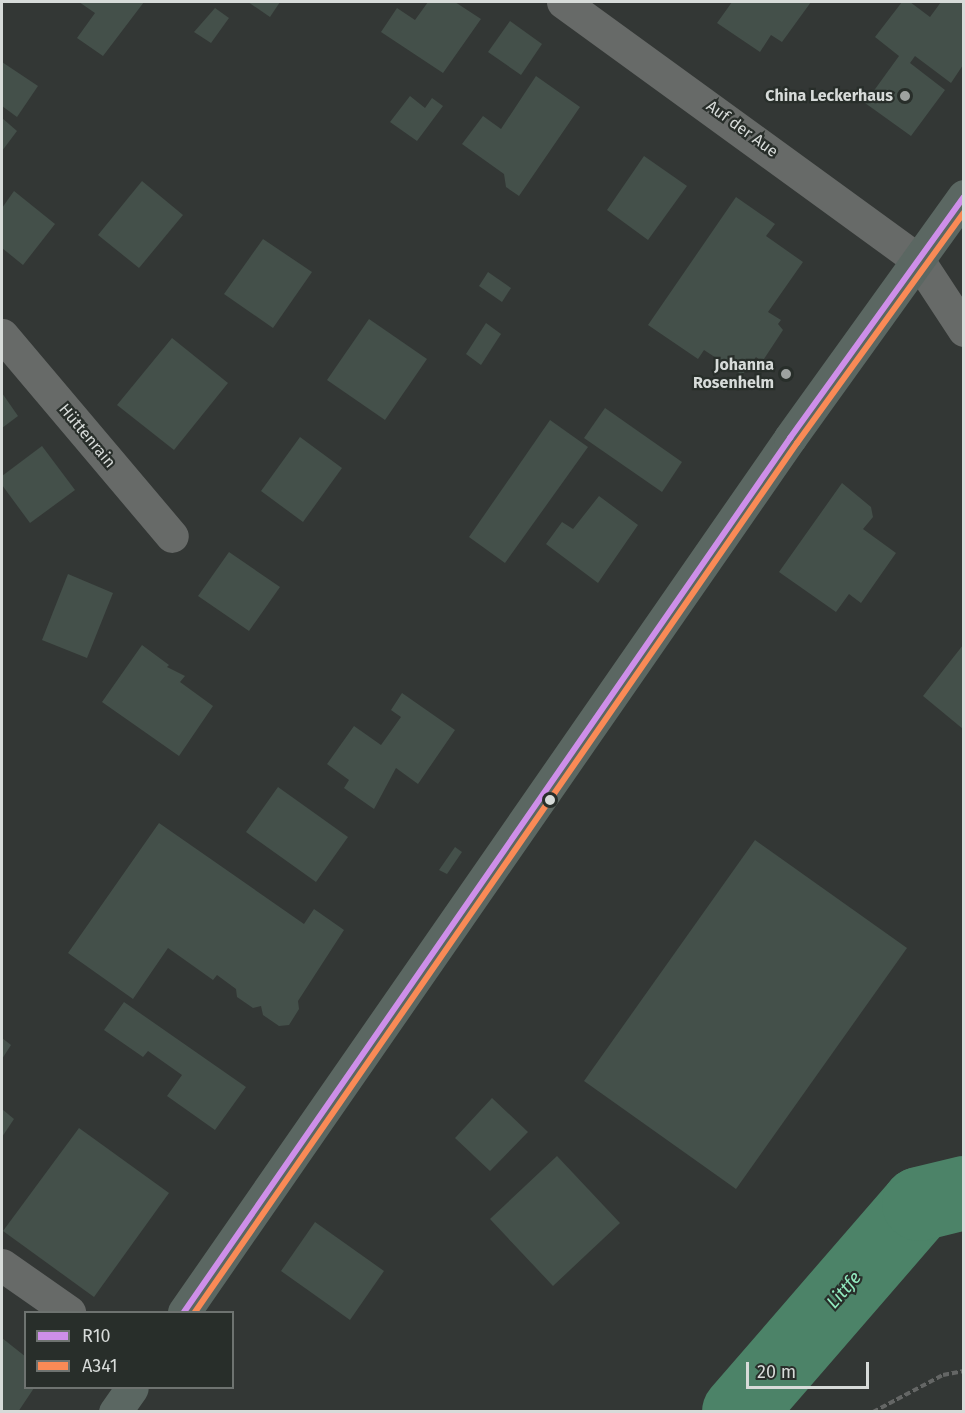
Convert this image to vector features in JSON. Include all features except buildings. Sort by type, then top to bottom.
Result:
[{"type":"main road","points":[[185,1311],[790,438],[963,196]]},
{"type":"main road","points":[[115,1412],[131,1389]]},
{"type":"street","name":"Auf der Aue","points":[[563,2],[918,260]]},
{"type":"street","points":[[918,260],[963,330]]},
{"type":"street","name":"Hüttenrain","points":[[2,335],[172,536]]},
{"type":"street","points":[[2,1264],[68,1311]]},
{"type":"path","points":[[873,1412],[943,1375],[963,1371]]},
{"type":"waterway","name":"Littfe","points":[[739,1412],[919,1204],[964,1193]]},
{"type":"transit line","name":"R10","points":[[185,1311],[790,438],[964,197]]},
{"type":"transit line","name":"A341","points":[[196,1311],[797,443],[964,212]]},
{"type":"place","name":"China Leckerhaus","points":[[905,96]]},
{"type":"place","name":"Johanna Rosenhelm","points":[[786,374]]}]
